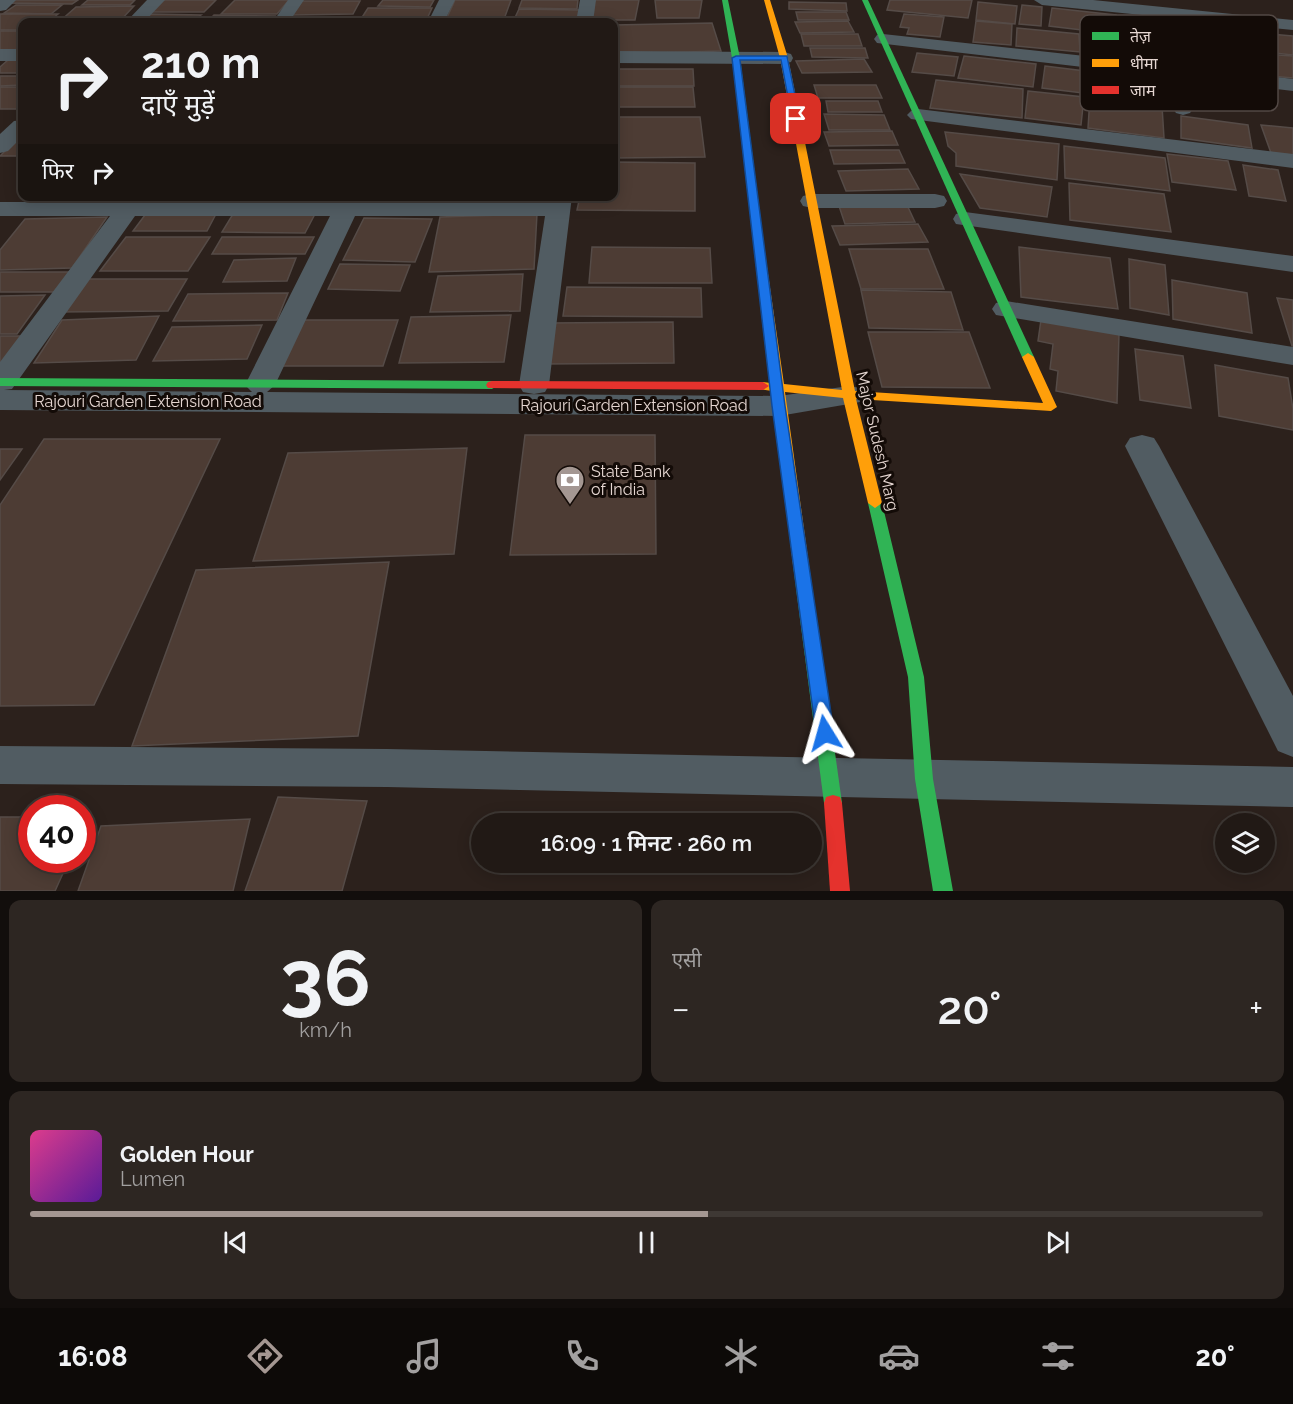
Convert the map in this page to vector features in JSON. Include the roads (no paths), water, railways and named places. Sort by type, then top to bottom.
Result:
[{"type":"street","points":[[0,6],[8,0]]},
{"type":"street","points":[[138,18],[157,0]]},
{"type":"street","points":[[284,18],[296,0]]},
{"type":"street","points":[[438,18],[447,0]]},
{"type":"street","points":[[586,18],[588,0]]},
{"type":"street","points":[[725,0],[736,58],[777,396],[831,779],[840,891]]},
{"type":"street","name":"Major Sudesh Marg","points":[[767,0],[784,58],[849,395],[916,677],[924,779],[943,891]]},
{"type":"street","points":[[849,395],[1051,407],[865,0]]},
{"type":"street","points":[[1042,0],[1200,15]]},
{"type":"street","points":[[1278,23],[1293,25]]},
{"type":"street","points":[[883,39],[1080,61]]},
{"type":"street","points":[[0,55],[18,55]]},
{"type":"street","points":[[618,57],[784,58]]},
{"type":"street","points":[[1278,83],[1293,85]]},
{"type":"street","points":[[918,115],[1293,160]]},
{"type":"street","points":[[0,146],[18,130]]},
{"type":"street","points":[[0,158],[18,158]]},
{"type":"street","points":[[812,201],[935,201]]},
{"type":"street","points":[[0,210],[346,209],[559,203],[534,385]]},
{"type":"street","points":[[0,388],[129,208]]},
{"type":"street","points":[[260,385],[346,209]]},
{"type":"street","points":[[965,219],[1293,264]]},
{"type":"street","points":[[1006,309],[1293,356]]},
{"type":"street","name":"Rajouri Garden Extension Road","points":[[0,388],[534,385],[777,396]]},
{"type":"street","name":"Rajouri Garden Extension Road","points":[[0,388],[849,395]]},
{"type":"street","points":[[1142,446],[1293,738]]},
{"type":"street","points":[[0,765],[387,768],[1293,787]]},
{"type":"place","name":"State Bank of India","points":[[570,506]]}]
